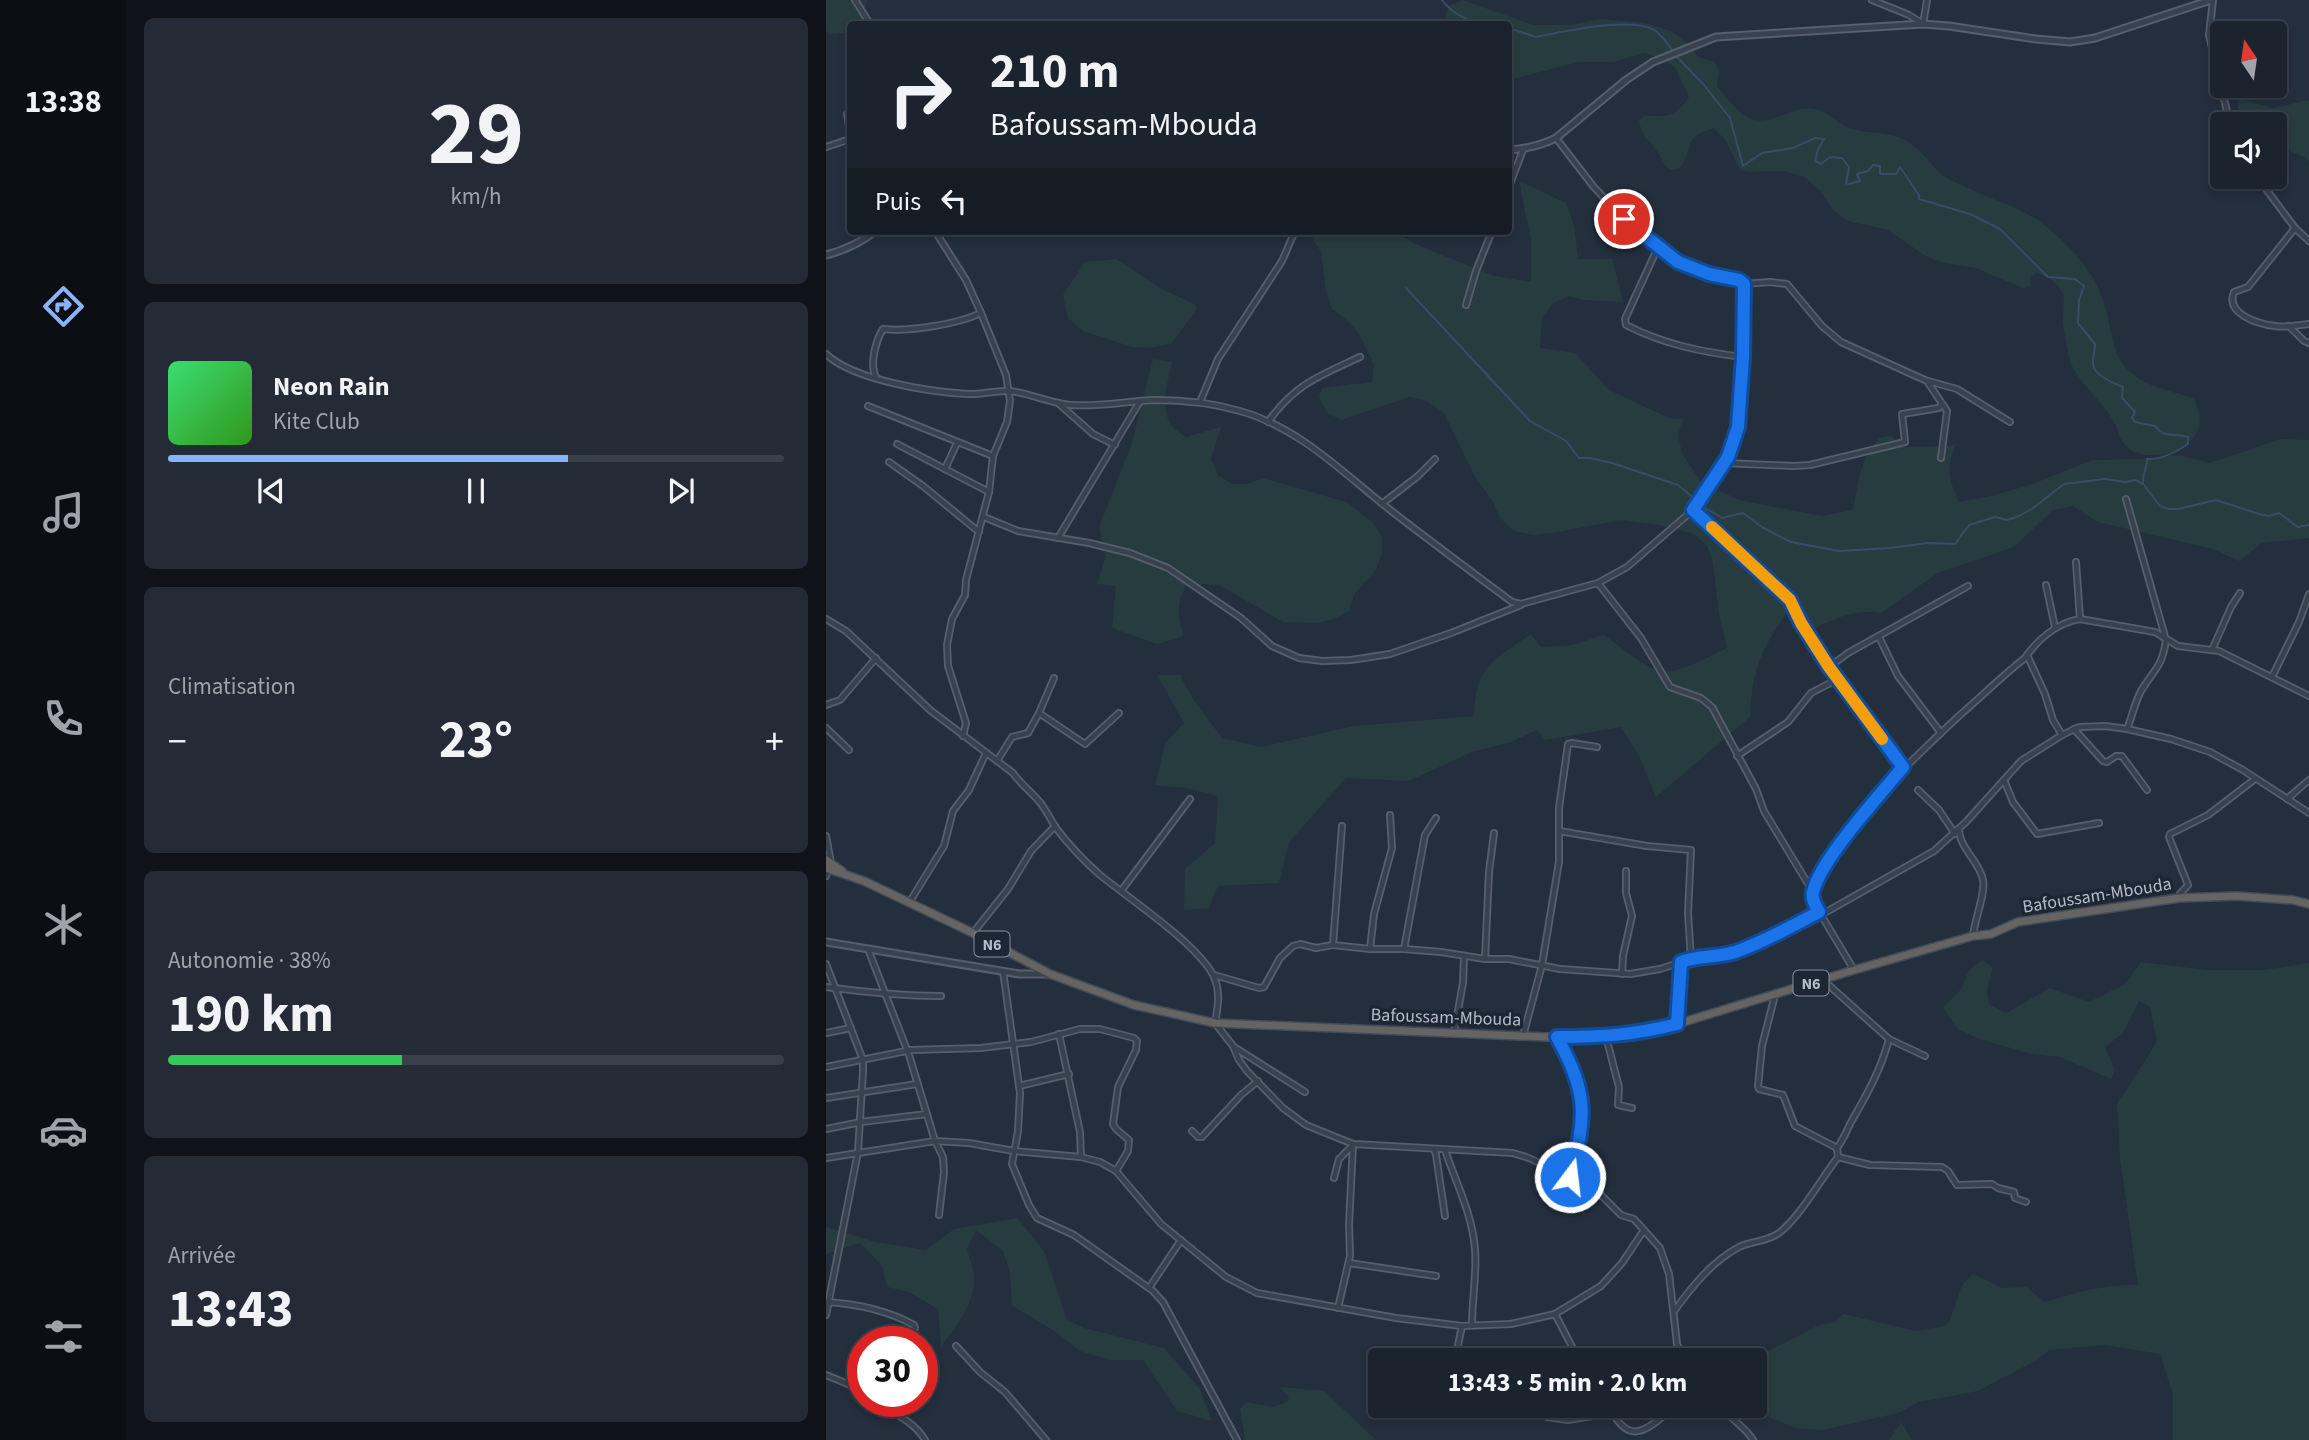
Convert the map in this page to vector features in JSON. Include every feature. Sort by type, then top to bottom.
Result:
[{"type":"highway","name":"Bafoussam-Mbouda","points":[[828,867],[972,933],[1050,974],[1134,1005],[1215,1023],[1557,1037],[1606,1037],[1640,1033],[1677,1024],[1822,979],[1973,936],[1990,934],[2018,922],[2179,898],[2237,896],[2293,900],[2309,904]]},
{"type":"street","points":[[855,0],[868,21]]},
{"type":"street","points":[[1872,0],[1909,15],[1923,24]]},
{"type":"street","points":[[1923,24],[1927,0]]},
{"type":"street","points":[[1512,150],[1543,144],[1556,138],[1626,80],[1654,62],[1716,37],[1923,24],[2070,42],[2095,38],[2212,0],[2209,35],[2227,112]]},
{"type":"street","points":[[1556,138],[1616,211],[1658,247],[1691,268],[1739,280],[1744,284],[1787,284],[1830,335],[1841,342],[1927,381],[1956,389],[2010,422]]},
{"type":"street","points":[[826,147],[847,140]]},
{"type":"street","points":[[1512,178],[1523,149]]},
{"type":"street","points":[[2267,189],[2295,228],[2309,241]]},
{"type":"street","points":[[2295,228],[2248,287],[2234,292],[2231,298],[2241,315],[2250,320],[2275,326],[2309,324]]},
{"type":"street","points":[[826,254],[843,251],[871,235]]},
{"type":"street","points":[[938,235],[966,280],[981,313],[1006,376],[1010,410],[993,456],[984,517],[966,579],[965,595],[952,619],[947,645],[948,666],[966,723],[963,736]]},
{"type":"street","points":[[1200,402],[1218,359],[1282,261],[1293,235]]},
{"type":"street","points":[[1466,305],[1490,235]]},
{"type":"street","points":[[1658,247],[1625,319],[1626,325],[1673,345],[1743,357]]},
{"type":"street","points":[[984,517],[1018,531],[1048,537],[1059,535],[1130,553],[1168,568],[1241,618],[1272,646],[1299,658],[1322,661],[1351,660],[1391,654],[1521,604],[1598,583],[1628,566],[1693,510],[1725,463],[1738,427],[1744,284]]},
{"type":"street","points":[[876,377],[872,370],[877,339],[883,329],[938,325],[981,313]]},
{"type":"street","points":[[2289,326],[2309,343]]},
{"type":"street","points":[[826,354],[829,359],[844,367],[900,385],[968,394],[1009,391],[1069,405],[1200,402],[1242,412],[1310,444],[1512,602],[1521,604]]},
{"type":"street","points":[[1268,422],[1299,387],[1360,357]]},
{"type":"street","points":[[1927,381],[1947,411],[1941,458]]},
{"type":"street","points":[[1059,535],[1139,402]]},
{"type":"street","points":[[1057,403],[1093,434],[1115,444]]},
{"type":"street","points":[[1725,463],[1810,465],[1905,442],[1902,414],[1939,408],[1941,405]]},
{"type":"street","points":[[868,406],[993,456]]},
{"type":"street","points":[[945,469],[957,443]]},
{"type":"street","points":[[897,444],[989,492]]},
{"type":"street","points":[[1383,503],[1435,459]]},
{"type":"street","points":[[889,462],[979,532]]},
{"type":"street","points":[[2126,499],[2166,640],[2161,663],[2141,691],[2127,729]]},
{"type":"street","points":[[1693,510],[1790,600],[1829,667],[1903,767]]},
{"type":"street","points":[[2076,562],[2080,619]]},
{"type":"street","points":[[1598,583],[1641,638],[1670,687],[1701,698],[1712,707],[1756,789],[1764,811],[1813,892],[1814,903],[1854,970]]},
{"type":"street","points":[[2046,585],[2055,628]]},
{"type":"street","points":[[1829,667],[1848,653],[1968,586]]},
{"type":"street","points":[[2212,650],[2240,593]]},
{"type":"street","points":[[2272,677],[2300,622],[2309,594]]},
{"type":"street","points":[[826,619],[846,631],[930,710],[1013,773],[1022,786],[1041,803],[1055,826],[1080,856],[1182,941],[1213,975],[1219,994],[1215,1023],[1233,1046],[1242,1064],[1283,1108],[1306,1125],[1353,1144],[1521,1155],[1599,1193],[1618,1212],[1634,1219],[1658,1245],[1669,1274],[1679,1348]]},
{"type":"street","points":[[1813,892],[1827,862],[1903,767],[2055,628],[2080,619],[2155,632],[2178,646],[2224,653],[2309,696]]},
{"type":"street","points":[[1879,636],[1898,676],[1941,733]]},
{"type":"street","points":[[2027,655],[2045,694],[2053,720],[2062,735]]},
{"type":"street","points":[[826,705],[840,700],[876,658]]},
{"type":"street","points":[[997,761],[1012,737],[1028,733],[1054,678]]},
{"type":"street","points":[[1737,757],[1788,722],[1811,694],[1838,679]]},
{"type":"street","points":[[1039,713],[1085,744],[1119,713]]},
{"type":"street","points":[[1213,975],[1259,988],[1264,987],[1280,958],[1293,946],[1300,944],[1316,948],[1333,945],[1441,952],[1485,959],[1509,959],[1560,969],[1622,974],[1645,973],[1690,959],[1720,956],[1744,949],[1820,914],[1934,851],[1955,834],[2021,761],[2062,735],[2091,725],[2127,729],[2210,752],[2309,813]]},
{"type":"street","points":[[826,728],[849,750]]},
{"type":"street","points":[[2074,729],[2103,761],[2122,756],[2147,790]]},
{"type":"street","points":[[1523,1036],[1542,965],[1559,862],[1559,808],[1567,744],[1597,747]]},
{"type":"street","points":[[909,903],[944,846],[953,811],[969,790],[986,753]]},
{"type":"street","points":[[2179,898],[2188,885],[2169,836],[2208,815],[2255,779]]},
{"type":"street","points":[[2004,780],[2013,802],[2037,834],[2099,823]]},
{"type":"street","points":[[2287,799],[2309,780]]},
{"type":"street","points":[[1918,790],[1939,810],[1955,834]]},
{"type":"street","points":[[1121,891],[1190,799]]},
{"type":"street","points":[[1370,949],[1374,914],[1392,848],[1390,815]]},
{"type":"street","points":[[1404,949],[1424,835],[1436,818]]},
{"type":"street","points":[[972,933],[1008,889],[1031,851],[1055,826]]},
{"type":"street","points":[[1333,945],[1342,826]]},
{"type":"street","points":[[1959,828],[1959,837],[1984,882],[1973,936]]},
{"type":"street","points":[[1559,831],[1647,846],[1691,850],[1688,913],[1690,959]]},
{"type":"street","points":[[1485,959],[1489,872],[1494,833]]},
{"type":"street","points":[[826,836],[828,867]]},
{"type":"street","points":[[1622,974],[1632,916],[1626,893],[1626,871]]},
{"type":"street","points":[[826,943],[1003,971],[1032,975],[1050,974]]},
{"type":"street","points":[[868,949],[907,1051],[935,1141],[945,1162],[939,1215]]},
{"type":"street","points":[[1454,1033],[1463,983],[1464,956]]},
{"type":"street","points":[[1677,1024],[1681,962]]},
{"type":"street","points":[[826,964],[863,1060],[858,1152],[826,1315]]},
{"type":"street","points":[[1003,971],[1019,1086],[1014,1170],[1037,1218],[1074,1235],[1149,1289],[1167,1309],[1237,1440]]},
{"type":"street","points":[[1822,979],[1889,1039],[1925,1056]]},
{"type":"street","points":[[826,986],[896,996],[941,996]]},
{"type":"street","points":[[1674,1311],[1715,1263],[1741,1246],[1762,1242],[1786,1227],[1838,1157],[1836,1148],[1795,1126],[1783,1095],[1759,1089],[1762,1046],[1775,994]]},
{"type":"street","points":[[826,1033],[851,1028]]},
{"type":"street","points":[[826,1067],[907,1051],[1014,1044],[1094,1028],[1134,1038],[1137,1041],[1136,1050],[1118,1087],[1114,1126],[1130,1143],[1116,1171]]},
{"type":"street","points":[[1059,1034],[1080,1132],[1081,1157]]},
{"type":"street","points":[[1557,1037],[1572,1066],[1581,1093],[1581,1130],[1570,1177]]},
{"type":"street","points":[[1606,1037],[1619,1087],[1618,1105],[1632,1108]]},
{"type":"street","points":[[1836,1148],[1869,1092],[1889,1039]]},
{"type":"street","points":[[1233,1046],[1305,1092]]},
{"type":"street","points":[[1019,1086],[1069,1074]]},
{"type":"street","points":[[1192,1131],[1202,1137],[1241,1095],[1258,1081]]},
{"type":"street","points":[[826,1098],[917,1084]]},
{"type":"street","points":[[826,1129],[927,1114]]},
{"type":"street","points":[[826,1158],[935,1141],[1081,1157],[1100,1162],[1116,1171],[1160,1224],[1226,1277],[1257,1293],[1338,1308],[1462,1325],[1527,1322],[1555,1314],[1601,1286],[1622,1263],[1644,1230]]},
{"type":"street","points":[[1334,1178],[1339,1159],[1353,1144]]},
{"type":"street","points":[[1338,1308],[1351,1248],[1349,1225],[1353,1144]]},
{"type":"street","points":[[1433,1148],[1445,1216]]},
{"type":"street","points":[[1445,1149],[1464,1197],[1473,1234],[1475,1251],[1472,1325]]},
{"type":"street","points":[[1838,1157],[1870,1165],[1942,1167],[1957,1185],[1992,1184],[2014,1192],[2018,1200],[2026,1202]]},
{"type":"street","points":[[1149,1289],[1181,1240]]},
{"type":"street","points":[[1349,1263],[1436,1276]]},
{"type":"street","points":[[827,1302],[864,1306],[906,1320],[914,1326]]},
{"type":"street","points":[[1555,1314],[1573,1348]]},
{"type":"street","points":[[1457,1348],[1462,1325]]},
{"type":"street","points":[[956,1346],[979,1372],[1005,1392],[1046,1440]]},
{"type":"street","points":[[826,1375],[847,1384]]},
{"type":"street","points":[[898,1417],[912,1424],[925,1440]]},
{"type":"street","points":[[1554,1418],[1580,1418]]},
{"type":"street","points":[[1614,1418],[1623,1432],[1632,1433],[1651,1428],[1662,1418]]},
{"type":"street","points":[[1730,1418],[1750,1434],[1753,1440]]},
{"type":"green space","points":[[826,0],[867,0],[864,21],[847,21],[847,32],[833,34],[826,31]]},
{"type":"green space","points":[[1463,0],[1533,25],[1571,25],[1600,19],[1645,23],[1671,31],[1686,42],[1698,57],[1715,62],[1719,70],[1717,87],[1742,114],[1752,119],[1761,121],[1808,108],[1823,112],[1849,128],[1903,139],[1919,150],[1946,177],[2029,215],[2066,244],[2095,281],[2121,361],[2140,379],[2193,398],[2200,416],[2198,430],[2190,441],[2163,454],[2149,455],[2126,446],[2114,422],[2073,368],[2063,324],[2062,292],[2058,285],[2048,278],[2037,273],[2030,277],[2030,286],[2023,288],[1976,268],[1940,262],[1924,255],[1888,230],[1848,221],[1834,211],[1819,190],[1805,177],[1783,171],[1740,170],[1726,141],[1714,128],[1697,135],[1679,169],[1671,170],[1644,136],[1639,121],[1645,115],[1671,114],[1689,97],[1675,67],[1660,58],[1644,53],[1613,62],[1578,62],[1512,79],[1512,21],[1444,21],[1449,6]]},
{"type":"green space","points":[[2238,98],[2272,108],[2309,100],[2309,163],[2306,158],[2287,150],[2287,112],[2238,112]]},
{"type":"green space","points":[[1519,181],[1566,203],[1574,225],[1578,259],[1612,259],[1623,302],[1584,300],[1568,296],[1552,304],[1542,318],[1540,348],[1575,353],[1609,390],[1669,418],[1683,419],[1678,435],[1682,453],[1700,481],[1739,500],[1822,516],[1853,510],[1867,455],[1879,438],[1891,436],[1904,447],[1956,444],[1950,473],[1959,502],[2030,485],[2092,460],[2147,459],[2178,455],[2210,463],[2281,439],[2309,440],[2309,538],[2262,543],[2239,561],[2213,549],[2098,522],[2073,506],[2053,510],[2014,547],[1938,573],[1881,613],[1851,614],[1804,633],[1786,614],[1770,639],[1755,674],[1750,717],[1656,797],[1640,758],[1621,727],[1545,740],[1537,730],[1511,742],[1472,752],[1409,781],[1346,778],[1289,842],[1279,883],[1218,886],[1209,908],[1184,910],[1185,869],[1215,843],[1218,796],[1186,788],[1155,785],[1165,744],[1184,723],[1157,675],[1180,675],[1193,699],[1222,738],[1261,747],[1353,726],[1474,716],[1479,685],[1489,666],[1531,634],[1541,647],[1572,645],[1604,635],[1642,663],[1665,672],[1688,666],[1727,648],[1719,614],[1713,562],[1707,546],[1694,534],[1660,525],[1621,520],[1534,535],[1514,531],[1500,518],[1493,502],[1473,473],[1444,413],[1427,401],[1410,397],[1341,420],[1326,412],[1319,397],[1322,388],[1372,382],[1374,364],[1358,332],[1332,309],[1326,292],[1321,252],[1310,235],[1400,235],[1420,246],[1494,276],[1531,282],[1531,239]]},
{"type":"green space","points":[[1116,259],[1160,288],[1196,305],[1196,310],[1171,344],[1148,348],[1132,347],[1083,331],[1068,318],[1063,295],[1085,262]]},
{"type":"green space","points":[[1153,359],[1172,362],[1165,403],[1168,419],[1173,427],[1186,437],[1221,427],[1211,459],[1218,475],[1232,484],[1247,484],[1263,478],[1346,502],[1372,522],[1382,536],[1382,553],[1376,570],[1355,593],[1349,611],[1334,619],[1316,623],[1283,622],[1221,586],[1204,584],[1186,586],[1180,599],[1180,622],[1184,636],[1157,644],[1112,628],[1116,586],[1097,584],[1106,556],[1099,527],[1132,443]]},
{"type":"green space","points":[[1982,960],[1993,967],[1987,990],[1989,1004],[2006,1013],[2050,988],[2089,1002],[2125,984],[2141,962],[2207,970],[2264,970],[2309,963],[2309,1440],[2173,1440],[2173,1395],[2160,1354],[2106,1345],[2049,1350],[2037,1360],[1978,1391],[1919,1402],[1898,1413],[1823,1430],[1795,1428],[1767,1416],[1767,1352],[1817,1326],[1835,1322],[1843,1314],[1916,1331],[1945,1326],[1950,1320],[1962,1285],[1973,1274],[2002,1288],[2027,1287],[2044,1302],[2101,1288],[2138,1285],[2120,1158],[2117,1104],[2157,1042],[2150,1007],[2139,1001],[2123,1033],[2105,1047],[2115,1070],[2111,1079],[2060,1057],[2032,1054],[1979,1039],[1958,1029],[1943,1008],[1962,988],[1969,970]]},
{"type":"green space","points":[[1017,1218],[1044,1251],[1067,1320],[1084,1328],[1164,1348],[1200,1389],[1212,1421],[1177,1411],[1143,1360],[1111,1360],[1080,1351],[1053,1330],[1012,1306],[1010,1273],[1003,1251],[976,1230],[967,1249],[974,1276],[972,1296],[941,1347],[938,1309],[909,1292],[887,1287],[882,1266],[860,1243],[826,1254],[826,1227],[875,1242],[926,1250],[954,1229]]},
{"type":"green space","points":[[1280,1387],[1324,1391],[1376,1440],[1245,1440],[1240,1409],[1246,1402],[1273,1407],[1287,1402],[1289,1398]]},
{"type":"green space","points":[[1901,1422],[1912,1440],[1889,1440]]},
{"type":"waterway","points":[[1442,0],[1464,18],[1474,21]]},
{"type":"waterway","points":[[1535,37],[1596,26],[1630,24],[1654,30],[1673,51]]},
{"type":"waterway","points":[[1512,29],[1533,36]]},
{"type":"waterway","points":[[1676,56],[1730,118],[1743,166],[1762,153],[1793,148],[1815,138],[1824,139],[1815,161],[1821,164],[1830,157],[1842,158],[1849,167],[1846,184]]},
{"type":"waterway","points":[[1849,184],[1860,181],[1857,174],[1868,171],[1873,165],[1880,166],[1880,174],[1896,174],[1900,167],[1919,199],[1970,214],[2000,229],[2048,277],[2075,279],[2084,286],[2079,300],[2078,323],[2095,344],[2093,362],[2096,371],[2123,387],[2122,398],[2135,412],[2132,418],[2135,422],[2155,426],[2166,434],[2188,437],[2188,444],[2178,450],[2163,457],[2147,459],[2143,484]]},
{"type":"waterway","points":[[1406,288],[1530,421],[1566,441],[1579,458],[1612,463],[1678,485],[1705,508],[1722,518],[1743,513],[1762,527],[1791,542],[1839,551],[1928,543],[1955,544],[1969,525],[1995,517],[2007,520],[2019,516],[2064,484],[2105,479],[2125,482],[2136,480],[2144,485],[2160,506],[2169,509],[2216,500],[2259,514],[2269,516],[2279,513],[2298,527],[2309,525]]},
{"type":"slow traffic","points":[[1712,527],[1790,600],[1829,667],[1882,739]]},
{"type":"route","points":[[1570,1177],[1581,1130],[1581,1093],[1557,1037],[1629,1035],[1677,1024],[1681,962],[1744,949],[1819,912],[1814,903],[1813,892],[1827,862],[1903,767],[1829,667],[1790,600],[1693,510],[1728,457],[1738,427],[1744,284],[1739,280],[1709,274],[1678,262],[1624,219]]}]
